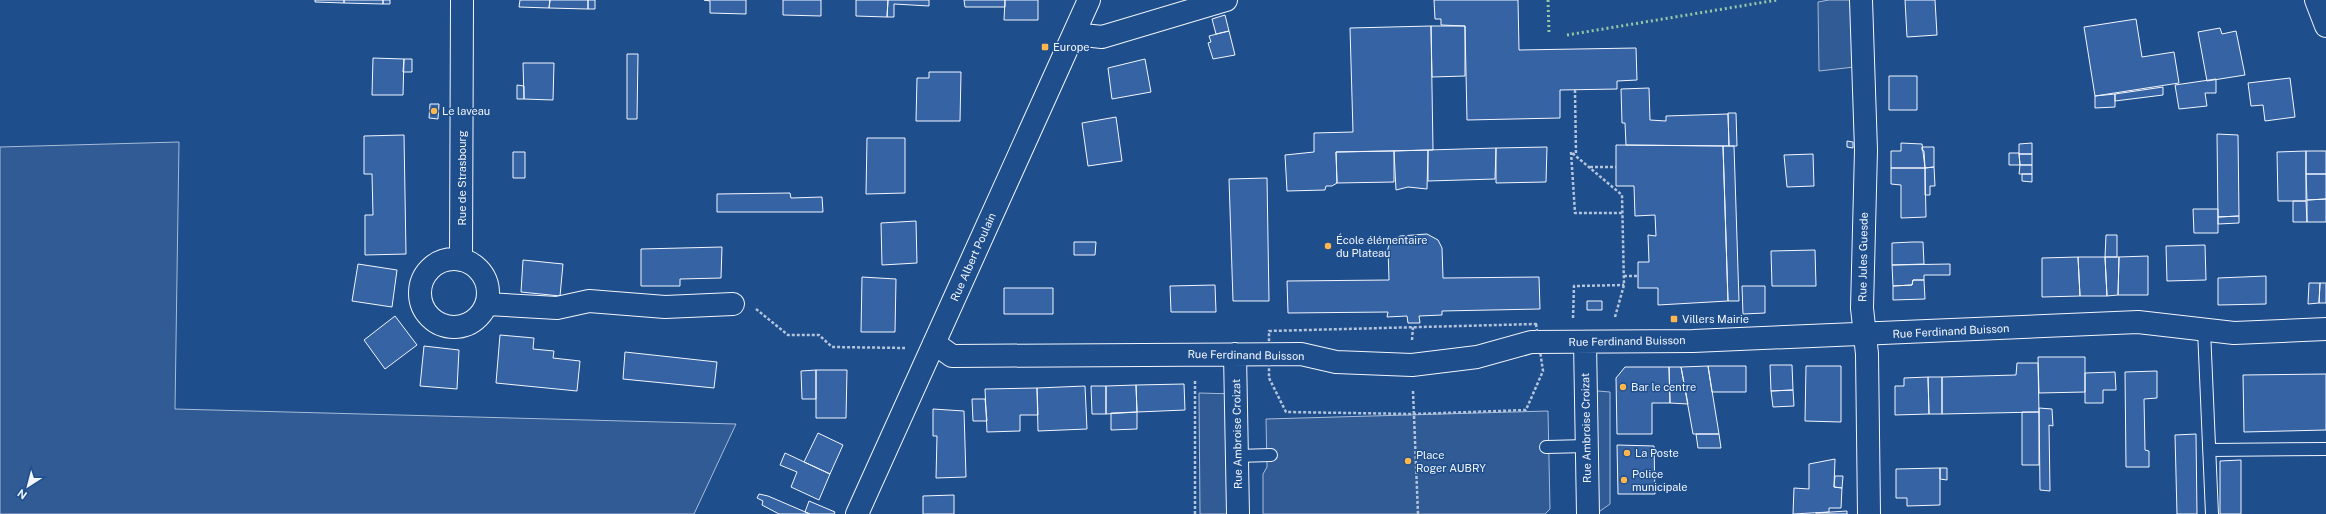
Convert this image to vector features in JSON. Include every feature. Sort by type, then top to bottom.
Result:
[{"type":"street","name":"Rue de Strasbourg","points":[[461,260],[462,0]]},
{"type":"street","name":"Rue Albert Poulain","points":[[857,514],[1089,0]]},
{"type":"street","points":[[1074,34],[1102,37],[1226,0]]},
{"type":"street","name":"Rue Jules Guesde","points":[[1861,0],[1866,150],[1862,308],[1865,334],[1869,514]]},
{"type":"street","points":[[2316,0],[2326,26]]},
{"type":"street","points":[[450,259],[461,260],[481,271],[489,292],[487,304],[482,313],[474,321],[464,326],[453,328],[442,325],[425,311],[421,300],[420,289],[423,278],[430,269],[439,262],[450,259]]},
{"type":"street","points":[[487,304],[557,308],[589,301],[666,307],[733,304]]},
{"type":"street","name":"Rue Ferdinand Buisson","points":[[933,346],[952,356],[1301,354],[1336,362],[1412,365],[1477,357],[1531,342],[1693,340],[2138,322],[2234,333],[2326,329]]},
{"type":"street","name":"Rue Ambroise Croizat","points":[[1585,342],[1588,514]]},
{"type":"street","name":"Rue Ambroise Croizat","points":[[1235,354],[1238,514]]},
{"type":"lane","points":[[2204,330],[2212,514]]},
{"type":"lane","points":[[1546,447],[1587,446]]},
{"type":"lane","points":[[2209,450],[2326,449]]},
{"type":"lane","points":[[1237,456],[1271,455]]},
{"type":"path","points":[[1575,90],[1576,156]]},
{"type":"path","points":[[1614,342],[1613,322],[1624,284],[1623,213],[1622,195],[1571,152],[1575,213],[1623,213]]},
{"type":"path","points":[[1589,167],[1616,167]]},
{"type":"path","points":[[1624,276],[1638,276]]},
{"type":"path","points":[[1580,321],[1573,321],[1574,286],[1624,284]]},
{"type":"path","points":[[733,304],[747,302],[788,335],[818,335],[832,347],[933,346]]},
{"type":"path","points":[[1412,365],[1418,514]]},
{"type":"path","points":[[1195,377],[1195,514]]},
{"type":"path","points":[[1236,377],[1268,378]]},
{"type":"shaded area","points":[[1829,0],[1861,0],[1863,66],[1819,71],[1818,2]]},
{"type":"shaded area","points":[[179,142],[175,409],[736,424],[694,514],[0,514],[0,147]]},
{"type":"shaded area","points":[[1586,390],[1610,392],[1610,504],[1596,514]]},
{"type":"shaded area","points":[[1199,393],[1236,394],[1238,514],[1200,514]]},
{"type":"shaded area","name":"Place Roger AUBRY","points":[[1548,411],[1550,509],[1545,514],[1263,514],[1263,474],[1267,467],[1266,419]]},
{"type":"building","points":[[315,0],[344,0],[344,3],[315,2]]},
{"type":"building","points":[[344,0],[383,0],[383,4],[344,3]]},
{"type":"building","points":[[383,0],[390,0],[390,4],[383,4]]},
{"type":"building","points":[[520,0],[550,0],[549,8],[519,7]]},
{"type":"building","points":[[550,0],[588,0],[588,9],[549,8]]},
{"type":"building","points":[[588,0],[595,0],[595,9],[588,9]]},
{"type":"building","points":[[704,0],[746,0],[746,14],[710,13],[710,1]]},
{"type":"building","points":[[783,0],[821,0],[821,16],[783,15]]},
{"type":"building","points":[[856,0],[888,0],[887,17],[856,16]]},
{"type":"building","points":[[888,0],[929,0],[929,6],[894,4],[894,17],[887,17]]},
{"type":"building","points":[[964,0],[1005,0],[1005,7],[965,7]]},
{"type":"building","points":[[1005,0],[1038,0],[1038,20],[1004,20]]},
{"type":"building","points":[[1434,0],[1518,0],[1519,50],[1636,48],[1637,80],[1617,81],[1617,89],[1560,90],[1560,118],[1467,120],[1465,26],[1441,25],[1441,19],[1435,19]]},
{"type":"building","points":[[1905,0],[1935,0],[1937,35],[1907,37]]},
{"type":"building","points":[[1225,15],[1229,31],[1216,34],[1212,19]]},
{"type":"building","points":[[2136,19],[2142,57],[2174,52],[2179,83],[2095,96],[2084,27]]},
{"type":"building","points":[[1431,26],[1433,150],[1336,152],[1337,183],[1332,186],[1326,186],[1325,190],[1287,191],[1285,155],[1314,152],[1314,133],[1353,132],[1350,28]]},
{"type":"building","points":[[1431,26],[1465,26],[1465,76],[1432,77]]},
{"type":"building","points":[[2220,28],[2222,34],[2236,31],[2245,75],[2207,81],[2198,32]]},
{"type":"building","points":[[1229,31],[1235,55],[1213,59],[1208,43],[1211,42],[1209,36]]},
{"type":"building","points":[[627,54],[638,54],[637,119],[627,119]]},
{"type":"building","points":[[373,58],[404,59],[403,95],[372,95]]},
{"type":"building","points":[[404,59],[412,59],[412,72],[403,72]]},
{"type":"building","points":[[1145,59],[1151,92],[1112,99],[1108,68]]},
{"type":"building","points":[[523,63],[554,63],[553,100],[524,99]]},
{"type":"building","points":[[929,72],[961,72],[960,121],[916,121],[917,78],[929,78]]},
{"type":"building","points":[[1889,76],[1917,76],[1917,110],[1889,110]]},
{"type":"building","points":[[2290,78],[2295,117],[2265,121],[2263,105],[2251,106],[2248,83]]},
{"type":"building","points":[[2216,79],[2216,93],[2205,93],[2207,106],[2179,109],[2175,85]]},
{"type":"building","points":[[517,85],[524,86],[524,99],[517,99]]},
{"type":"building","points":[[2163,87],[2163,95],[2115,101],[2115,94]]},
{"type":"building","points":[[1649,88],[1650,120],[1666,121],[1666,116],[1728,114],[1729,146],[1626,145],[1625,123],[1622,123],[1621,89]]},
{"type":"building","points":[[2115,94],[2115,107],[2095,108],[2095,96]]},
{"type":"building","name":"Le laveau","points":[[430,104],[439,104],[438,119],[429,118]]},
{"type":"building","points":[[1728,113],[1736,113],[1737,146],[1729,146]]},
{"type":"building","points":[[1116,117],[1122,161],[1088,166],[1082,123]]},
{"type":"building","points":[[2217,134],[2238,135],[2239,216],[2218,217]]},
{"type":"building","points":[[404,135],[406,254],[365,255],[365,215],[373,215],[372,174],[364,174],[364,136]]},
{"type":"building","points":[[867,138],[905,138],[905,193],[866,194]]},
{"type":"building","points":[[1847,141],[1853,142],[1853,148],[1847,147]]},
{"type":"building","points":[[1901,143],[1922,144],[1925,168],[1891,168],[1891,151],[1901,151]]},
{"type":"building","points":[[2032,143],[2032,154],[2019,154],[2019,144]]},
{"type":"building","points":[[1616,145],[1723,146],[1728,301],[1658,305],[1658,288],[1638,288],[1638,262],[1649,262],[1648,235],[1656,236],[1655,215],[1635,216],[1634,186],[1616,186]]},
{"type":"building","points":[[1723,146],[1734,146],[1739,301],[1728,301]]},
{"type":"building","points":[[1547,147],[1546,182],[1496,183],[1496,148]]},
{"type":"building","points":[[1922,147],[1934,147],[1934,167],[1925,168],[1924,151],[1922,150]]},
{"type":"building","points":[[1496,148],[1495,179],[1428,181],[1428,150]]},
{"type":"building","points":[[1428,150],[1427,189],[1408,187],[1396,190],[1394,151]]},
{"type":"building","points":[[1394,151],[1394,182],[1337,183],[1336,152]]},
{"type":"building","points":[[2306,151],[2306,201],[2278,201],[2277,152]]},
{"type":"building","points":[[2306,151],[2326,151],[2326,174],[2306,174]]},
{"type":"building","points":[[513,152],[525,152],[525,178],[513,178]]},
{"type":"building","points":[[2009,153],[2019,153],[2020,165],[2009,165]]},
{"type":"building","points":[[1813,154],[1814,186],[1787,187],[1784,155]]},
{"type":"building","points":[[2019,154],[2032,154],[2032,165],[2020,165]]},
{"type":"building","points":[[2020,165],[2032,165],[2032,174],[2019,174]]},
{"type":"building","points":[[1934,167],[1935,186],[1930,186],[1930,195],[1925,195],[1925,168]]},
{"type":"building","points":[[1891,168],[1925,168],[1926,217],[1901,218],[1901,185],[1891,184]]},
{"type":"building","points":[[2022,174],[2032,174],[2032,182],[2022,181]]},
{"type":"building","points":[[2306,174],[2326,174],[2326,199],[2307,200]]},
{"type":"building","points":[[1267,178],[1269,301],[1233,301],[1229,179]]},
{"type":"building","points":[[790,193],[791,198],[822,197],[823,212],[717,212],[717,194]]},
{"type":"building","points":[[2326,199],[2326,222],[2307,222],[2307,200]]},
{"type":"building","points":[[2293,201],[2306,201],[2307,222],[2293,222]]},
{"type":"building","points":[[2193,209],[2218,209],[2218,233],[2194,233]]},
{"type":"building","points":[[2239,216],[2239,223],[2218,224],[2218,217]]},
{"type":"building","points":[[916,221],[917,263],[882,265],[881,223]]},
{"type":"building","points":[[1427,234],[1438,240],[1442,248],[1443,278],[1539,277],[1540,309],[1442,311],[1442,315],[1419,316],[1420,323],[1408,323],[1407,316],[1387,317],[1388,312],[1288,313],[1287,281],[1389,280],[1388,248],[1390,243],[1400,236]]},
{"type":"building","points":[[2106,235],[2117,235],[2117,257],[2105,257]]},
{"type":"building","points":[[1074,242],[1096,242],[1095,255],[1074,255]]},
{"type":"building","points":[[1923,242],[1924,264],[1892,265],[1892,243]]},
{"type":"building","points":[[2205,245],[2206,280],[2167,281],[2166,246]]},
{"type":"building","points":[[722,247],[721,278],[680,279],[680,286],[641,286],[641,249]]},
{"type":"building","points":[[1815,250],[1816,286],[1772,286],[1771,251]]},
{"type":"building","points":[[2148,256],[2148,295],[2118,295],[2119,257]]},
{"type":"building","points":[[2078,257],[2105,257],[2107,296],[2080,296]]},
{"type":"building","points":[[2078,257],[2080,296],[2042,297],[2042,258]]},
{"type":"building","points":[[2105,257],[2119,257],[2118,295],[2107,296]]},
{"type":"building","points":[[523,260],[563,264],[560,296],[521,292]]},
{"type":"building","points":[[358,264],[397,270],[392,307],[352,301]]},
{"type":"building","points":[[1950,264],[1950,275],[1924,275],[1924,280],[1913,280],[1912,285],[1893,286],[1892,265]]},
{"type":"building","points":[[2266,276],[2266,304],[2218,305],[2218,278]]},
{"type":"building","points":[[862,277],[896,279],[895,332],[861,332]]},
{"type":"building","points":[[1913,280],[1924,280],[1925,299],[1893,300],[1893,286],[1912,285]]},
{"type":"building","points":[[2309,283],[2320,283],[2319,303],[2308,304]]},
{"type":"building","points":[[2320,283],[2326,283],[2326,303],[2319,303]]},
{"type":"building","points":[[1215,285],[1216,312],[1171,312],[1170,286]]},
{"type":"building","points":[[1742,286],[1765,286],[1765,313],[1743,314]]},
{"type":"building","points":[[1004,288],[1053,288],[1053,314],[1004,314]]},
{"type":"building","points":[[1587,301],[1602,301],[1602,310],[1587,310]]},
{"type":"building","points":[[395,316],[417,345],[385,369],[364,340]]},
{"type":"building","points":[[500,335],[534,338],[533,349],[554,351],[553,358],[580,361],[577,391],[496,383]]},
{"type":"building","points":[[424,346],[459,350],[457,389],[420,386]]},
{"type":"building","points":[[625,352],[717,362],[714,388],[623,379]]},
{"type":"building","points":[[2038,357],[2085,357],[2085,392],[2039,393]]},
{"type":"building","points":[[2017,363],[2038,363],[2039,412],[1942,414],[1942,377],[2016,375]]},
{"type":"building","points":[[1770,365],[1792,365],[1793,390],[1771,391]]},
{"type":"building","points":[[1708,366],[1719,434],[1693,434],[1681,367]]},
{"type":"building","points":[[1708,366],[1746,366],[1746,392],[1712,392]]},
{"type":"building","points":[[1806,366],[1841,366],[1841,422],[1805,421]]},
{"type":"building","points":[[1625,367],[1669,367],[1670,403],[1652,403],[1652,434],[1617,434],[1616,378]]},
{"type":"building","points":[[1669,367],[1681,367],[1688,404],[1670,403]]},
{"type":"building","points":[[816,370],[847,370],[846,418],[816,418]]},
{"type":"building","points":[[816,370],[816,399],[802,399],[801,371]]},
{"type":"building","points":[[2157,371],[2157,398],[2144,399],[2145,450],[2149,451],[2149,467],[2126,467],[2125,372]]},
{"type":"building","points":[[2115,372],[2116,390],[2103,390],[2103,403],[2085,403],[2085,373]]},
{"type":"building","points":[[2326,374],[2326,430],[2244,432],[2243,375]]},
{"type":"building","points":[[1928,377],[1929,414],[1895,415],[1895,386],[1904,386],[1904,378]]},
{"type":"building","points":[[1928,377],[1942,377],[1942,414],[1929,414]]},
{"type":"building","points":[[1184,384],[1185,410],[1137,412],[1136,385]]},
{"type":"building","points":[[1136,385],[1137,412],[1106,414],[1106,386]]},
{"type":"building","points":[[1085,386],[1087,429],[1038,431],[1037,388]]},
{"type":"building","points":[[1091,386],[1106,386],[1106,414],[1092,414]]},
{"type":"building","points":[[1037,388],[1038,415],[1020,415],[1020,431],[987,432],[985,389]]},
{"type":"building","points":[[1793,390],[1794,406],[1773,407],[1771,391]]},
{"type":"building","points":[[972,399],[985,399],[987,421],[973,421]]},
{"type":"building","points":[[2039,408],[2052,409],[2053,426],[2049,425],[2050,491],[2040,490]]},
{"type":"building","points":[[933,409],[964,411],[966,477],[936,478],[937,436],[933,436]]},
{"type":"building","points":[[1137,412],[1137,429],[1111,430],[1111,413]]},
{"type":"building","points":[[2022,412],[2039,412],[2039,465],[2022,465]]},
{"type":"building","points":[[818,433],[843,445],[830,474],[804,462]]},
{"type":"building","points":[[1696,434],[1719,434],[1721,448],[1698,448]]},
{"type":"building","points":[[2196,434],[2197,514],[2177,514],[2175,435]]},
{"type":"building","points":[[1617,445],[1654,446],[1655,494],[1618,494]]},
{"type":"building","points":[[785,453],[830,474],[819,500],[791,487],[797,472],[780,465]]},
{"type":"building","points":[[1835,459],[1834,487],[1842,488],[1841,508],[1829,508],[1829,512],[1793,514],[1794,488],[1809,489],[1809,464]]},
{"type":"building","points":[[2241,460],[2241,514],[2220,514],[2220,461]]},
{"type":"building","points":[[1940,468],[1947,468],[1947,480],[1940,479]]},
{"type":"building","points":[[1940,468],[1940,505],[1907,506],[1907,498],[1896,498],[1896,469]]},
{"type":"building","points":[[1835,476],[1843,476],[1842,488],[1834,487]]},
{"type":"building","points":[[759,494],[768,496],[810,514],[779,514],[762,505],[763,501],[757,498]]},
{"type":"building","points":[[954,495],[954,514],[923,514],[923,496]]},
{"type":"building","points":[[809,501],[835,512],[834,514],[810,514],[805,512]]},
{"type":"building","points":[[1847,511],[1847,514],[1816,514],[1816,513]]},
{"type":"hedge","points":[[1548,0],[1549,33]]},
{"type":"hedge","points":[[1567,35],[1777,0]]},
{"type":"place","name":"Europe","points":[[1045,47]]},
{"type":"place","name":"Le laveau","points":[[434,111]]},
{"type":"place","name":"École élémentaire du Plateau","points":[[1328,246]]},
{"type":"place","name":"Villers Mairie","points":[[1674,319]]},
{"type":"place","name":"Bar le centre","points":[[1623,387]]},
{"type":"place","name":"La Poste","points":[[1627,453]]},
{"type":"place","name":"Place Roger AUBRY","points":[[1408,461]]},
{"type":"place","name":"Police municipale","points":[[1624,480]]}]
